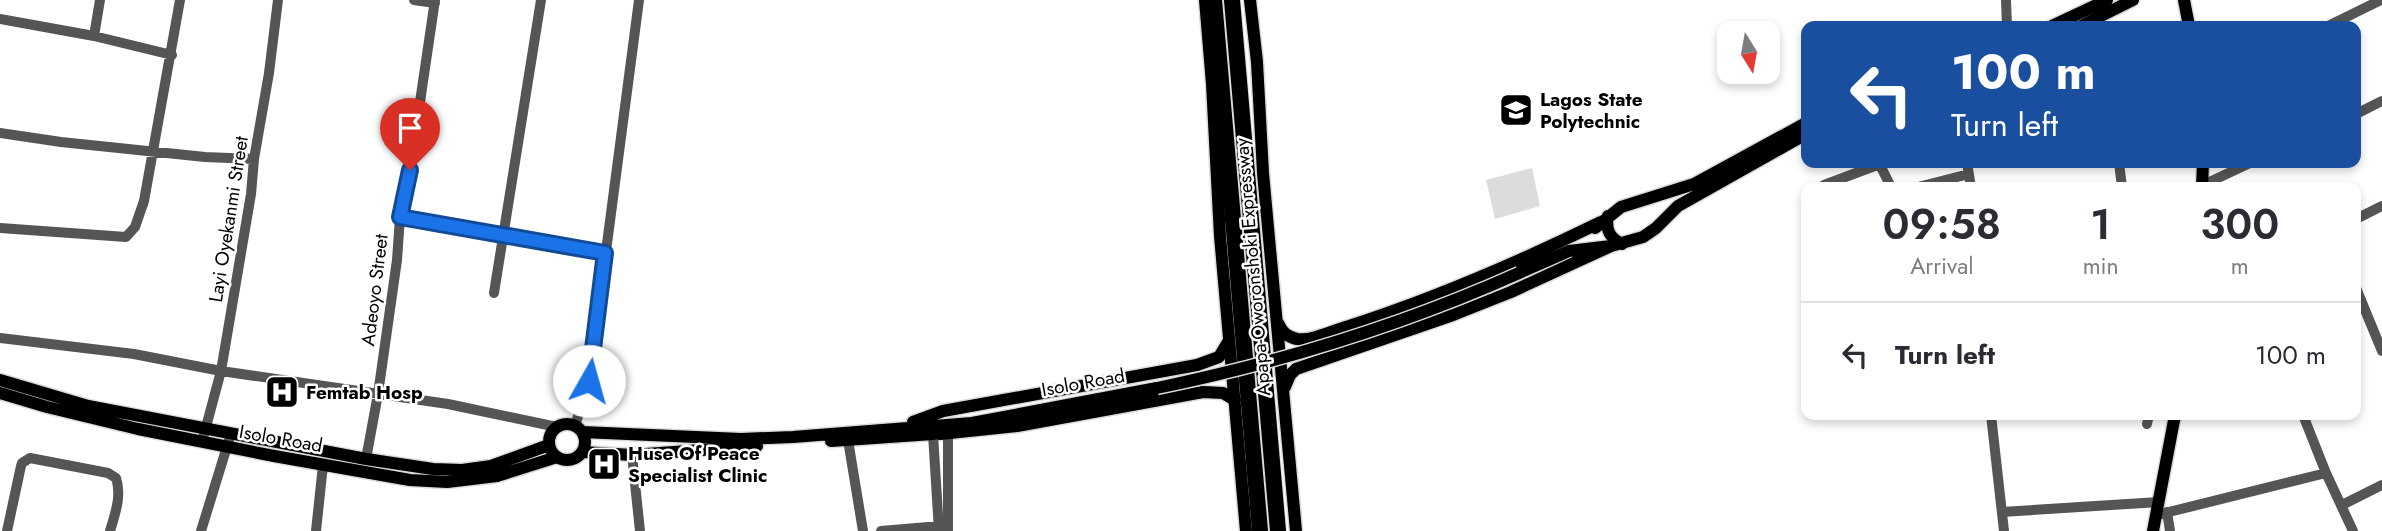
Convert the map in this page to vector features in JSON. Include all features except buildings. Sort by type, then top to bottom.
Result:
[{"type":"highway","name":"Apapa-Oworonshoki Expressway","points":[[1214,0],[1259,531]]},
{"type":"highway","name":"Apapa-Oworonshoki Expressway","points":[[1232,0],[1279,531]]},
{"type":"main road","name":"Apapa-Oworonshoki Expressway","points":[[1205,0],[1228,342],[1246,531]]},
{"type":"main road","name":"Apapa-Oworonshoki Expressway","points":[[1250,0],[1296,531]]},
{"type":"main road","points":[[2062,21],[2106,0]]},
{"type":"main road","points":[[2091,21],[2133,0]]},
{"type":"main road","points":[[2184,0],[2188,21]]},
{"type":"main road","points":[[1283,391],[1290,375],[1296,369],[1453,315],[1616,245],[1643,237],[1678,206],[1714,180],[1801,125]]},
{"type":"main road","points":[[1569,251],[1621,207],[1714,180],[1801,136]]},
{"type":"main road","points":[[1646,198],[1660,206],[1662,221]]},
{"type":"main road","points":[[1277,320],[1282,332],[1294,338],[1303,339],[1332,331],[1447,292],[1604,219]]},
{"type":"main road","points":[[1604,219],[1616,245]]},
{"type":"main road","points":[[1569,251],[1616,245]]},
{"type":"main road","name":"Isolo Road","points":[[579,429],[741,439],[972,423],[1214,376],[1294,355],[1458,300],[1569,251]]},
{"type":"main road","points":[[897,428],[943,411],[1197,365],[1219,357],[1228,342]]},
{"type":"main road","name":"Isolo Road","points":[[0,380],[88,406],[366,459],[433,469],[462,470],[491,466],[549,445]]},
{"type":"main road","points":[[582,452],[585,442],[579,429],[566,424],[557,427],[550,435],[549,445],[557,457],[568,460],[582,452],[632,455],[1017,426],[1203,392],[1223,393],[1235,400]]},
{"type":"main road","name":"Isolo Road","points":[[0,393],[60,410],[228,448],[410,480],[447,482],[497,476],[557,457]]},
{"type":"main road","points":[[2153,531],[2161,510],[2174,420]]},
{"type":"main road","points":[[933,434],[972,423]]},
{"type":"street","points":[[94,36],[100,0]]},
{"type":"street","points":[[0,228],[126,237],[135,227],[144,201],[180,0]]},
{"type":"street","name":"Layi Oyekanmi Street","points":[[202,442],[221,370],[251,194],[278,0]]},
{"type":"street","points":[[414,0],[435,2]]},
{"type":"street","points":[[494,293],[541,0]]},
{"type":"street","points":[[579,429],[589,381],[639,0]]},
{"type":"street","points":[[2006,0],[2007,21]]},
{"type":"street","points":[[2338,21],[2381,0]]},
{"type":"street","name":"Adeoyo Street","points":[[366,459],[397,260],[400,217],[410,170],[435,2]]},
{"type":"street","points":[[0,19],[94,36],[172,55]]},
{"type":"street","points":[[2361,112],[2382,101]]},
{"type":"street","points":[[0,133],[205,157],[254,159]]},
{"type":"street","points":[[1832,182],[1867,168]]},
{"type":"street","points":[[1931,182],[1968,168]]},
{"type":"street","points":[[2211,182],[2240,168]]},
{"type":"street","points":[[2361,216],[2382,206]]},
{"type":"street","points":[[400,217],[605,253]]},
{"type":"street","points":[[2361,300],[2382,351]]},
{"type":"street","points":[[0,338],[134,354],[447,404],[557,427]]},
{"type":"street","points":[[1992,420],[2004,531]]},
{"type":"street","points":[[2305,420],[2353,531]]},
{"type":"street","points":[[942,529],[948,433]]},
{"type":"street","points":[[201,531],[231,434]]},
{"type":"street","points":[[933,434],[942,529]]},
{"type":"street","points":[[848,440],[863,531]]},
{"type":"street","points":[[632,455],[640,531]]},
{"type":"street","points":[[7,531],[22,463],[30,458],[108,473],[116,478],[119,488],[110,531]]},
{"type":"street","points":[[316,531],[324,465]]},
{"type":"street","points":[[2003,512],[2161,510],[2326,473]]},
{"type":"street","points":[[2342,505],[2382,485]]},
{"type":"street","points":[[2161,510],[2171,531]]},
{"type":"street","points":[[881,531],[942,529]]},
{"type":"shaded area","points":[[1532,168],[1540,206],[1495,219],[1486,180]]},
{"type":"place","name":"Lagos State Polytechnic","points":[[1516,110]]},
{"type":"place","name":"Femtab Hosp","points":[[282,392]]},
{"type":"place","name":"Huse Of Peace Specialist Clinic","points":[[604,464]]},
{"type":"route","points":[[410,170],[400,217],[605,253],[589,381]]}]
